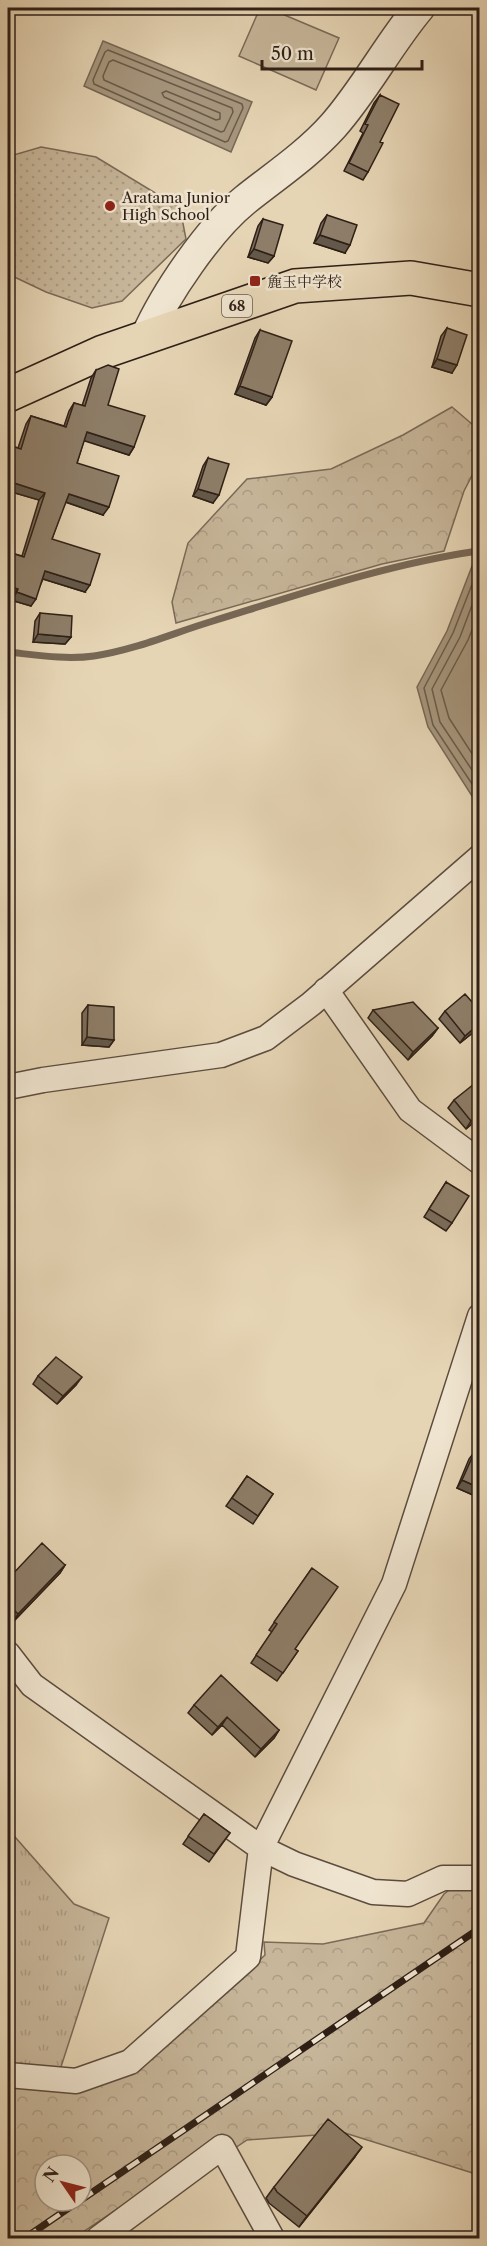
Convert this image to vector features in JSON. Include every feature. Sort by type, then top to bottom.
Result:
[{"type":"main road","name":"68","points":[[8,395],[104,352],[295,286],[411,278],[480,290]]},
{"type":"street","points":[[146,337],[155,316],[216,228],[244,201],[308,151],[333,126],[419,8]]},
{"type":"street","points":[[8,1087],[220,1055],[266,1038],[326,990],[480,857]]},
{"type":"street","points":[[326,990],[410,1110],[480,1162]]},
{"type":"street","points":[[8,2075],[76,2081],[130,2062],[248,1958],[261,1848],[394,1584],[480,1316]]},
{"type":"street","points":[[8,1654],[32,1685],[261,1848],[294,1863],[373,1892],[408,1894],[443,1878],[480,1878]]},
{"type":"street","points":[[99,2238],[222,2147],[272,2238]]},
{"type":"green space","points":[[260,8],[268,8],[339,38],[316,90],[239,56]]},
{"type":"green space","points":[[41,147],[96,157],[180,208],[186,239],[122,301],[92,308],[46,292],[8,274],[8,162],[10,156]]},
{"type":"green space","points":[[452,407],[479,430],[479,462],[464,491],[444,551],[382,564],[176,623],[172,602],[188,543],[247,479],[331,469],[403,435]]},
{"type":"green space","points":[[8,1829],[74,1904],[109,1918],[60,2070],[8,2064]]},
{"type":"green space","points":[[479,1867],[479,2175],[345,2133],[247,2140],[189,2179],[141,2193],[74,2238],[8,2238],[8,2211],[11,2209],[8,2196],[8,2083],[64,2087],[228,1990],[265,1955],[264,1942],[323,1944],[424,1923],[444,1894]]},
{"type":"water","points":[[103,41],[252,102],[231,152],[84,86]]},
{"type":"water","points":[[479,548],[480,807],[428,727],[417,687],[447,631]]},
{"type":"building","points":[[380,95],[399,104],[368,172],[349,163]]},
{"type":"building","points":[[327,215],[357,225],[350,245],[320,235]]},
{"type":"building","points":[[263,219],[283,225],[274,256],[254,249]]},
{"type":"building","points":[[447,328],[467,335],[457,365],[437,359]]},
{"type":"building","points":[[260,330],[292,341],[272,397],[240,386]]},
{"type":"building","points":[[108,365],[119,369],[108,405],[145,416],[134,447],[87,432],[77,463],[119,476],[109,507],[69,494],[52,539],[100,554],[90,585],[45,571],[36,599],[8,586],[8,552],[24,557],[45,493],[8,481],[8,445],[21,449],[31,416],[66,427],[74,403],[85,406],[96,370]]},
{"type":"building","points":[[208,458],[229,464],[219,495],[198,489]]},
{"type":"building","points":[[40,613],[72,616],[71,637],[38,634]]},
{"type":"building","points":[[465,994],[480,1011],[480,1023],[465,1036],[445,1011]]},
{"type":"building","points":[[413,1002],[438,1028],[413,1052],[373,1010]]},
{"type":"building","points":[[88,1005],[114,1007],[114,1040],[87,1037]]},
{"type":"building","points":[[479,1080],[480,1114],[471,1121],[454,1100]]},
{"type":"building","points":[[446,1182],[469,1196],[452,1223],[429,1209]]},
{"type":"building","points":[[56,1357],[82,1377],[63,1396],[38,1376]]},
{"type":"building","points":[[475,1451],[480,1453],[480,1488],[462,1480]]},
{"type":"building","points":[[247,1476],[273,1494],[258,1516],[232,1498]]},
{"type":"building","points":[[42,1543],[65,1565],[18,1614],[8,1604],[8,1579]]},
{"type":"building","points":[[312,1568],[338,1587],[295,1649],[298,1651],[283,1673],[256,1655],[277,1624],[274,1622]]},
{"type":"building","points":[[221,1675],[279,1730],[261,1749],[227,1717],[218,1727],[194,1705]]},
{"type":"building","points":[[204,1814],[230,1833],[214,1854],[188,1836]]},
{"type":"building","points":[[328,2119],[362,2147],[307,2216],[274,2187]]},
{"type":"building","points":[[407,2232],[411,2238],[396,2238]]},
{"type":"waterway","points":[[8,652],[51,657],[94,656],[109,653],[344,581],[480,549]]},
{"type":"railway","points":[[93,2192],[480,1928]]},
{"type":"railway","points":[[25,2238],[61,2213]]},
{"type":"place","name":"Aratama Junior High School","points":[[110,206]]},
{"type":"place","name":"麁玉中学校","points":[[255,281]]}]
